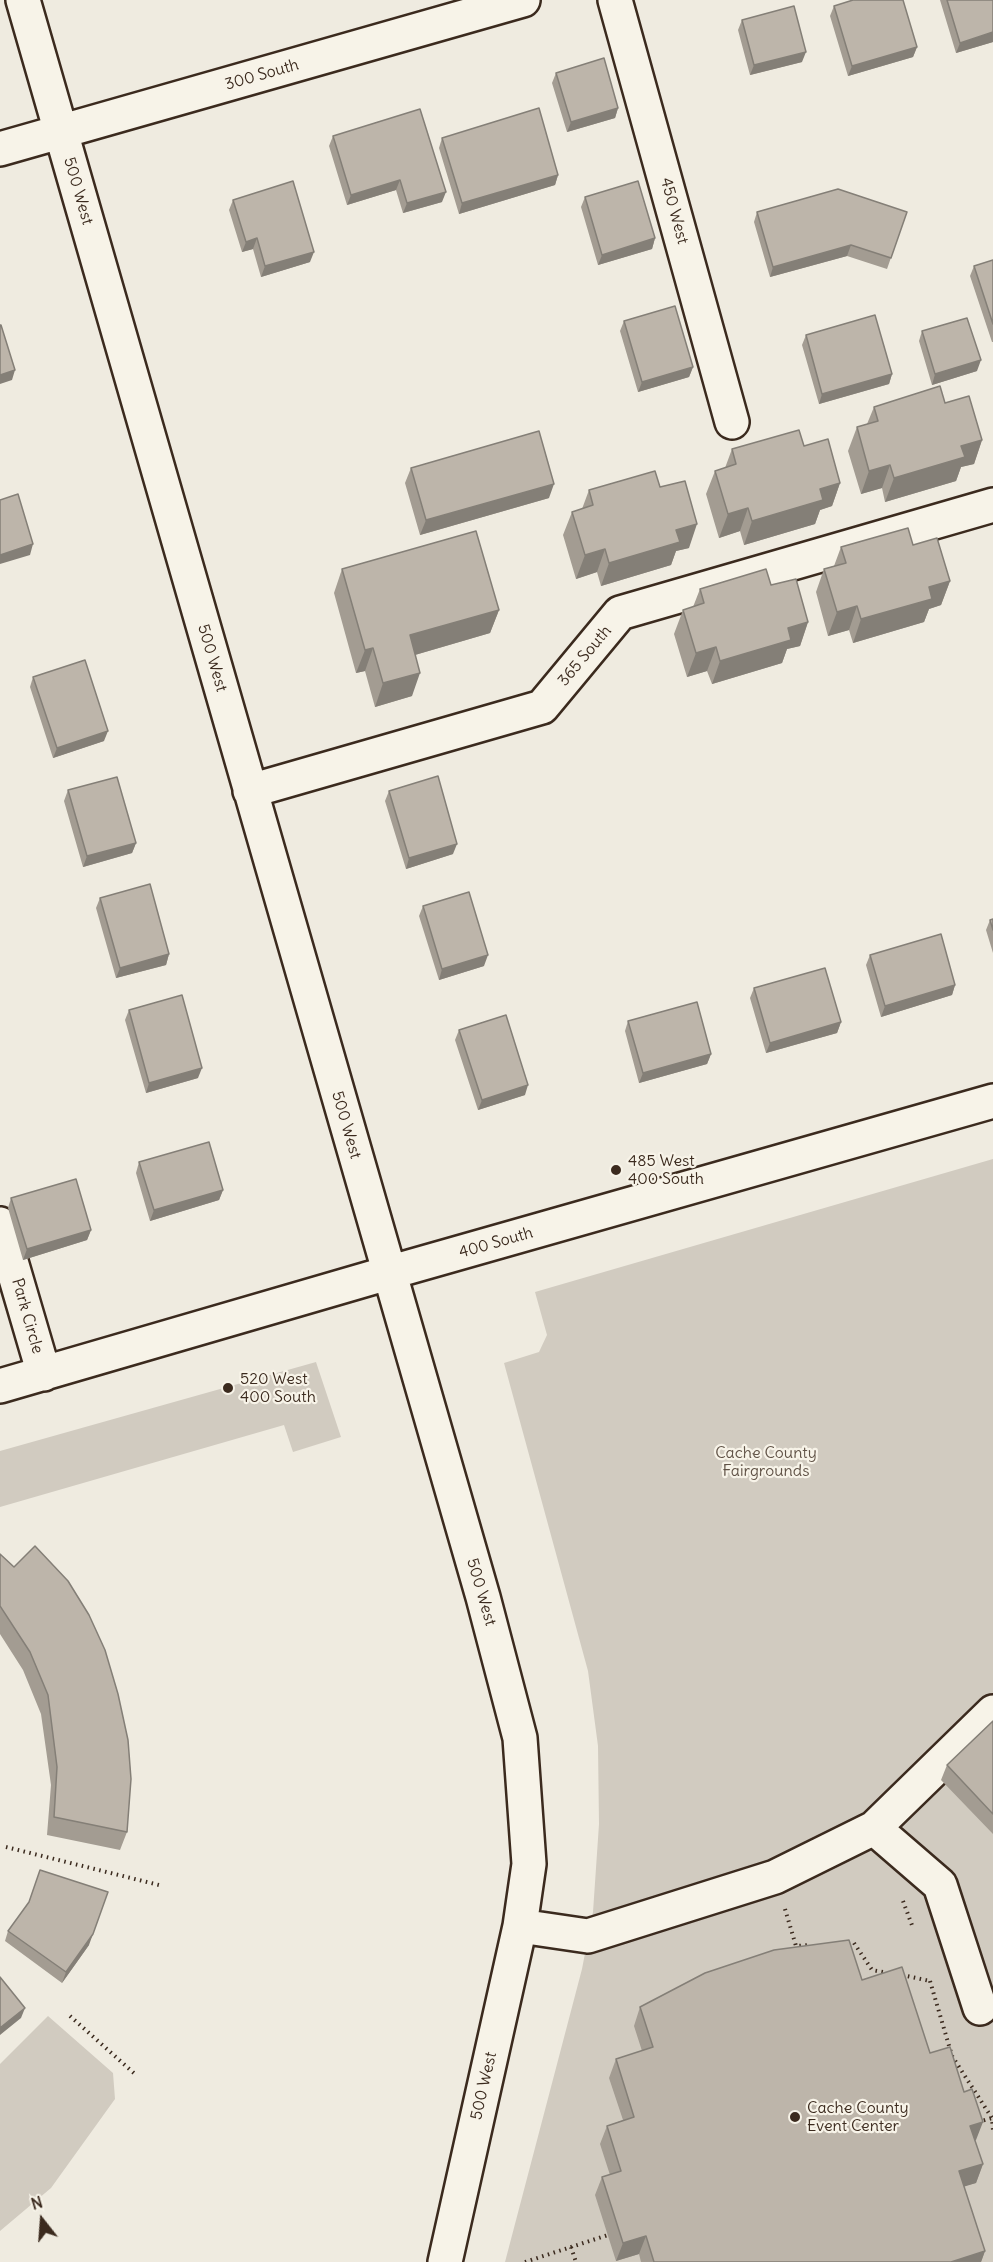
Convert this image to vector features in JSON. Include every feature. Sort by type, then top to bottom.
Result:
[{"type":"street","name":"500 West","points":[[23,0],[483,1597],[520,1738],[530,1864],[520,1926],[445,2262]]},
{"type":"street","name":"300 South","points":[[0,149],[523,0]]},
{"type":"street","name":"450 West","points":[[615,0],[732,422]]},
{"type":"street","name":"365 South","points":[[250,791],[542,707],[621,613],[993,505]]},
{"type":"street","name":"400 South","points":[[0,1386],[993,1101]]},
{"type":"street","name":"Park Circle","points":[[0,1224],[44,1374]]},
{"type":"street","points":[[520,1926],[588,1936],[775,1877],[874,1828],[993,1712]]},
{"type":"street","points":[[874,1828],[940,1885],[980,2008]]},
{"type":"path","points":[[6,1847],[163,1886]]},
{"type":"path","points":[[775,1877],[796,1946],[819,1945]]},
{"type":"path","points":[[842,1943],[854,1943],[872,1970],[930,1981]]},
{"type":"path","points":[[927,1970],[952,2056],[992,2118],[993,2130]]},
{"type":"path","points":[[70,2016],[135,2074]]},
{"type":"path","points":[[971,2124],[992,2118]]},
{"type":"path","points":[[525,2262],[608,2235]]},
{"type":"path","points":[[571,2247],[576,2262]]},
{"type":"green space","name":"Cache County Fairgrounds","points":[[993,1159],[993,2262],[505,2262],[582,1969],[593,1912],[599,1824],[598,1746],[588,1671],[504,1363],[539,1352],[547,1335],[535,1292]]},
{"type":"green space","points":[[316,1362],[341,1437],[293,1452],[284,1425],[0,1507],[0,1451]]},
{"type":"green space","points":[[48,2016],[113,2073],[115,2099],[51,2188],[0,2231],[0,2064]]},
{"type":"building","points":[[853,0],[903,0],[917,47],[852,66],[834,6]]},
{"type":"building","points":[[947,0],[993,0],[993,32],[960,43]]},
{"type":"building","points":[[794,6],[806,52],[754,65],[742,20]]},
{"type":"building","points":[[604,58],[618,108],[571,122],[556,73]]},
{"type":"building","points":[[539,108],[558,175],[462,203],[442,138]]},
{"type":"building","points":[[420,109],[446,192],[407,203],[400,180],[351,195],[333,136]]},
{"type":"building","points":[[293,181],[314,252],[265,266],[257,238],[246,242],[233,200]]},
{"type":"building","points":[[638,181],[655,238],[602,255],[585,197]]},
{"type":"building","points":[[838,189],[907,212],[891,258],[851,245],[773,267],[757,212]]},
{"type":"building","points":[[993,260],[993,324],[974,266]]},
{"type":"building","points":[[675,306],[693,367],[642,382],[624,321]]},
{"type":"building","points":[[875,315],[892,374],[822,394],[806,335]]},
{"type":"building","points":[[967,318],[981,360],[935,374],[922,331]]},
{"type":"building","points":[[0,325],[15,370],[0,375]]},
{"type":"building","points":[[940,386],[945,403],[969,396],[982,440],[961,446],[965,457],[894,478],[890,465],[869,471],[857,427],[878,421],[874,407]]},
{"type":"building","points":[[799,430],[804,446],[828,439],[840,483],[820,489],[823,500],[752,521],[748,508],[728,514],[715,471],[736,464],[732,449]]},
{"type":"building","points":[[539,431],[554,484],[426,520],[411,468]]},
{"type":"building","points":[[655,471],[660,487],[685,481],[697,524],[676,530],[680,542],[609,563],[605,549],[585,555],[572,512],[593,505],[589,490]]},
{"type":"building","points":[[18,494],[33,544],[0,555],[0,500]]},
{"type":"building","points":[[908,528],[913,545],[937,538],[950,581],[929,587],[932,599],[861,619],[857,606],[837,612],[824,569],[846,563],[841,547]]},
{"type":"building","points":[[476,531],[499,610],[410,635],[420,673],[383,683],[373,648],[365,650],[342,569]]},
{"type":"building","points":[[766,569],[771,585],[796,579],[808,622],[788,628],[791,640],[720,661],[716,647],[696,653],[683,610],[704,603],[700,589]]},
{"type":"building","points":[[85,660],[108,731],[57,748],[33,677]]},
{"type":"building","points":[[438,776],[457,844],[409,858],[389,791]]},
{"type":"building","points":[[117,777],[136,843],[87,856],[68,790]]},
{"type":"building","points":[[150,884],[169,954],[120,968],[100,898]]},
{"type":"building","points":[[469,892],[488,955],[442,969],[423,906]]},
{"type":"building","points":[[941,934],[955,985],[885,1006],[870,955]]},
{"type":"building","points":[[825,968],[841,1022],[770,1043],[754,988]]},
{"type":"building","points":[[182,995],[202,1068],[149,1083],[129,1010]]},
{"type":"building","points":[[697,1002],[711,1054],[643,1073],[628,1021]]},
{"type":"building","points":[[506,1015],[528,1085],[482,1100],[459,1030]]},
{"type":"building","points":[[209,1142],[223,1190],[154,1210],[139,1162]]},
{"type":"building","points":[[76,1179],[91,1230],[27,1249],[11,1198]]},
{"type":"building","points":[[35,1546],[68,1581],[89,1615],[105,1650],[128,1740],[131,1779],[127,1832],[54,1817],[57,1767],[48,1695],[30,1652],[0,1606],[0,1554],[14,1567]]},
{"type":"building","points":[[993,1721],[993,1814],[947,1765]]},
{"type":"building","points":[[40,1870],[108,1892],[93,1934],[66,1972],[8,1931],[29,1902]]},
{"type":"building","name":"Cache County Event Center","points":[[849,1940],[862,1980],[902,1967],[930,2053],[950,2047],[964,2092],[972,2089],[983,2122],[970,2126],[983,2164],[959,2171],[985,2251],[951,2262],[654,2262],[646,2236],[623,2243],[602,2177],[621,2171],[607,2126],[634,2117],[616,2059],[653,2047],[640,2007],[705,1973],[774,1950]]},
{"type":"building","points":[[0,1977],[25,2008],[0,2028]]},
{"type":"place","name":"485 West 400 South","points":[[616,1170]]},
{"type":"place","name":"520 West 400 South","points":[[228,1388]]},
{"type":"place","name":"Cache County Event Center","points":[[795,2117]]}]
